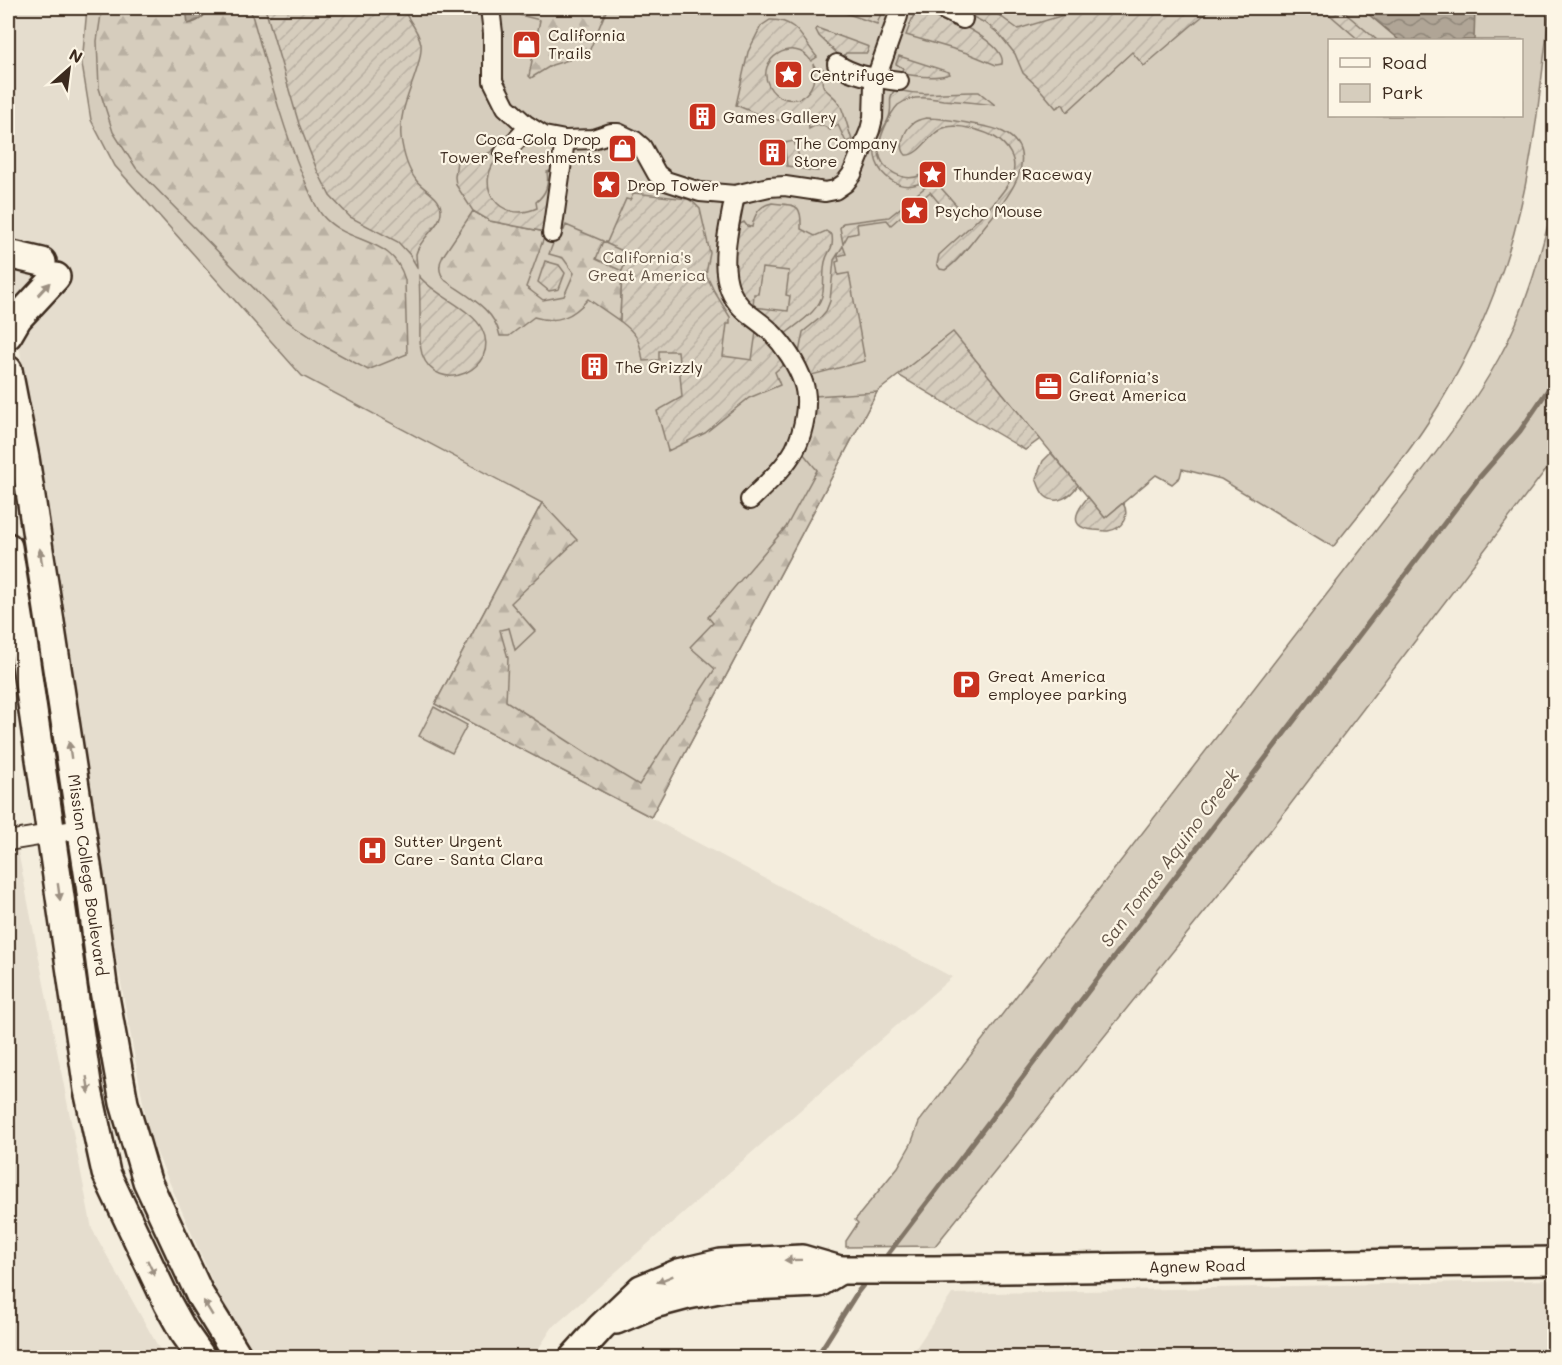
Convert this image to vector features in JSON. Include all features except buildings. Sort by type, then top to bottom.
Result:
[{"type":"main road","points":[[8,254],[49,269],[8,335]]},
{"type":"main road","name":"Mission College Boulevard","points":[[8,370],[26,458],[103,985],[124,1103],[147,1181],[200,1295],[239,1358]]},
{"type":"main road","name":"Mission College Boulevard","points":[[8,547],[88,1090],[106,1173],[168,1304],[202,1358]]},
{"type":"main road","name":"Agnew Road","points":[[573,1358],[602,1327],[654,1304],[729,1287],[819,1283],[840,1270],[1554,1261]]},
{"type":"street","points":[[490,8],[493,33],[493,81],[506,106],[529,127],[544,136],[565,140],[593,139],[610,133],[618,133],[642,147],[657,174],[666,181],[700,192],[735,195],[769,187],[785,186],[825,192],[835,190],[845,183],[852,174],[870,130],[876,78],[898,12]]},
{"type":"street","points":[[940,8],[963,19]]},
{"type":"street","points":[[837,64],[855,73],[899,81]]},
{"type":"street","points":[[504,153],[529,127]]},
{"type":"street","points":[[552,233],[565,140]]},
{"type":"street","points":[[735,195],[726,246],[726,273],[729,288],[735,300],[752,318],[765,325],[789,355],[802,379],[805,398],[803,428],[795,448],[772,478],[750,500]]},
{"type":"street","points":[[8,841],[81,829]]},
{"type":"shaded area","points":[[8,8],[87,8],[82,64],[91,120],[115,166],[302,376],[542,503],[435,704],[952,977],[552,1328],[533,1357],[255,1357],[236,1336],[149,1135],[92,826],[8,276]]},
{"type":"shaded area","points":[[8,712],[16,769],[8,799]]},
{"type":"shaded area","points":[[8,800],[92,1229],[164,1357],[8,1357]]},
{"type":"shaded area","points":[[1554,1280],[1554,1357],[910,1357],[952,1294]]},
{"type":"green space","name":"California's Great America","points":[[87,8],[1550,8],[1526,181],[1507,257],[1488,308],[1465,358],[1427,424],[1388,478],[1333,547],[1221,479],[1182,469],[1180,477],[1172,484],[1156,475],[1105,518],[953,333],[877,392],[651,817],[435,704],[542,503],[302,376],[115,166],[91,120],[82,64]]},
{"type":"green space","points":[[102,8],[250,8],[287,133],[316,206],[333,225],[380,248],[391,255],[399,266],[405,280],[407,354],[368,370],[326,347],[284,319],[136,168],[113,132],[99,88],[97,41]]},
{"type":"green space","points":[[265,8],[402,8],[416,30],[420,39],[421,52],[403,113],[401,137],[410,170],[419,184],[439,202],[441,211],[438,222],[418,248],[417,267],[398,242],[350,217],[330,196],[299,124]]},
{"type":"green space","points":[[526,8],[604,8],[606,11],[588,54],[552,65],[531,78],[529,76],[540,20],[520,15]]},
{"type":"green space","points":[[831,8],[883,8],[877,24]]},
{"type":"green space","points":[[961,8],[989,8],[1018,29],[1077,11],[1077,8],[1212,8],[1144,66],[1132,52],[1067,112],[1063,104],[1056,108],[1023,73],[1015,54],[1000,35],[987,24],[965,13]]},
{"type":"green space","points":[[1322,8],[1339,8],[1376,39],[1358,39]]},
{"type":"green space","points":[[915,12],[956,23],[969,29],[993,45],[1002,58],[1002,64],[996,65],[967,53],[906,35]]},
{"type":"green space","points":[[770,20],[787,23],[793,27],[817,57],[811,61],[796,50],[787,50],[778,54],[771,59],[767,67],[766,76],[770,88],[783,98],[804,96],[814,79],[813,64],[818,71],[823,69],[822,84],[841,107],[852,140],[846,142],[838,125],[830,130],[820,125],[809,129],[808,120],[771,120],[736,105],[748,52],[761,26]]},
{"type":"green space","points":[[817,28],[869,47],[867,53],[846,53],[842,58],[819,36]]},
{"type":"green space","points":[[899,56],[950,74],[926,77],[901,73],[903,68],[896,64]]},
{"type":"green space","points":[[897,90],[928,93],[979,92],[995,105],[915,98],[898,105],[887,122],[891,110],[891,96]]},
{"type":"green space","points":[[920,119],[995,129],[1015,141],[1021,152],[1021,164],[1012,189],[962,255],[945,270],[940,269],[937,264],[939,255],[1001,194],[1009,183],[1014,163],[1007,148],[996,138],[958,126],[941,129],[916,151],[906,155],[902,144],[909,127]]},
{"type":"green space","points":[[886,124],[879,147],[884,165],[901,176],[921,175],[921,180],[918,184],[897,184],[882,172],[876,162],[877,139]]},
{"type":"green space","points":[[794,141],[799,157],[817,163],[818,171],[787,166],[784,143]]},
{"type":"green space","points":[[494,149],[500,155],[488,178],[489,189],[501,207],[524,212],[537,208],[536,202],[546,189],[547,172],[553,172],[546,232],[490,221],[473,211],[456,185],[457,160],[464,162],[471,153],[481,155]]},
{"type":"green space","points":[[934,180],[958,207],[949,215],[930,192],[922,199],[917,194]]},
{"type":"green space","points":[[634,193],[688,199],[700,209],[710,253],[706,274],[730,317],[723,356],[752,360],[756,332],[774,341],[777,355],[784,364],[775,372],[780,385],[749,398],[705,433],[668,451],[657,411],[682,397],[678,351],[659,351],[659,360],[643,361],[637,338],[620,321],[622,271],[629,254],[603,242],[607,242],[626,199],[630,200]]},
{"type":"green space","points":[[1554,202],[1554,459],[1270,831],[935,1246],[846,1247],[846,1241],[858,1223],[855,1220],[898,1167],[911,1144],[919,1122],[1470,406],[1509,340],[1525,302]]},
{"type":"green space","points":[[772,203],[796,207],[800,214],[801,229],[815,236],[826,231],[832,235],[831,247],[825,262],[821,299],[808,316],[785,334],[748,308],[734,280],[733,260],[740,224],[744,222],[747,226],[752,227],[758,211]],"holes":[[[762,268],[789,271],[786,295],[790,296],[788,311],[753,307],[754,294],[758,294]]]},
{"type":"green space","points":[[904,205],[908,210],[891,225],[887,220],[857,224],[858,233],[848,235],[843,244],[840,228],[843,223],[889,217]]},
{"type":"green space","points":[[473,211],[490,221],[546,232],[526,287],[543,300],[564,296],[574,273],[563,258],[549,254],[559,228],[564,230],[566,225],[603,241],[596,259],[622,271],[620,321],[588,299],[564,317],[550,320],[534,317],[509,336],[500,336],[497,326],[486,311],[446,281],[440,269],[443,256]]},
{"type":"green space","points":[[843,246],[846,254],[838,256],[839,261],[836,262],[838,275],[849,273],[865,361],[808,376],[798,358],[803,332],[826,311],[830,301],[834,260]]},
{"type":"green space","points":[[545,261],[559,265],[565,273],[559,289],[549,291],[538,282]]},
{"type":"green space","points":[[419,276],[434,290],[470,315],[482,329],[486,343],[483,356],[476,366],[465,373],[453,376],[441,374],[430,367],[422,354]]},
{"type":"green space","points":[[953,332],[1040,439],[1025,450],[898,375]]},
{"type":"green space","points":[[877,392],[651,817],[435,704],[542,503],[577,540],[511,603],[535,631],[515,650],[509,628],[500,630],[508,658],[506,701],[639,785],[715,669],[690,647],[713,623],[708,617],[786,527],[817,470],[802,452],[814,396]]},
{"type":"green space","points":[[1051,453],[1078,485],[1072,493],[1059,500],[1045,496],[1036,478],[1043,461]]},
{"type":"green space","points":[[1088,497],[1105,518],[1123,503],[1126,512],[1124,521],[1118,527],[1108,531],[1086,529],[1080,526],[1077,523],[1077,514]]},
{"type":"green space","points":[[434,707],[467,725],[452,753],[419,736]]},
{"type":"water","points":[[186,8],[208,8],[201,19],[188,24]]},
{"type":"water","points":[[1361,8],[1475,8],[1474,39],[1398,39]]},
{"type":"waterway","name":"San Tomas Aquino Creek","points":[[882,1262],[1478,479],[1520,431],[1554,381]]},
{"type":"waterway","name":"San Tomas Aquino Creek","points":[[816,1358],[868,1279]]},
{"type":"place","name":"California Trails","points":[[527,44]]},
{"type":"place","name":"Centrifuge","points":[[789,75]]},
{"type":"place","name":"Games Gallery","points":[[702,117]]},
{"type":"place","name":"Coca-Cola Drop Tower Refreshments","points":[[622,148]]},
{"type":"place","name":"The Company Store","points":[[773,152]]},
{"type":"place","name":"Thunder Raceway","points":[[932,174]]},
{"type":"place","name":"Drop Tower","points":[[606,185]]},
{"type":"place","name":"Psycho Mouse","points":[[914,211]]},
{"type":"place","name":"The Grizzly","points":[[594,367]]},
{"type":"place","name":"California’s Great America","points":[[1048,386]]},
{"type":"place","name":"Great America employee parking","points":[[967,685]]},
{"type":"place","name":"Sutter Urgent Care - Santa Clara","points":[[373,850]]}]
